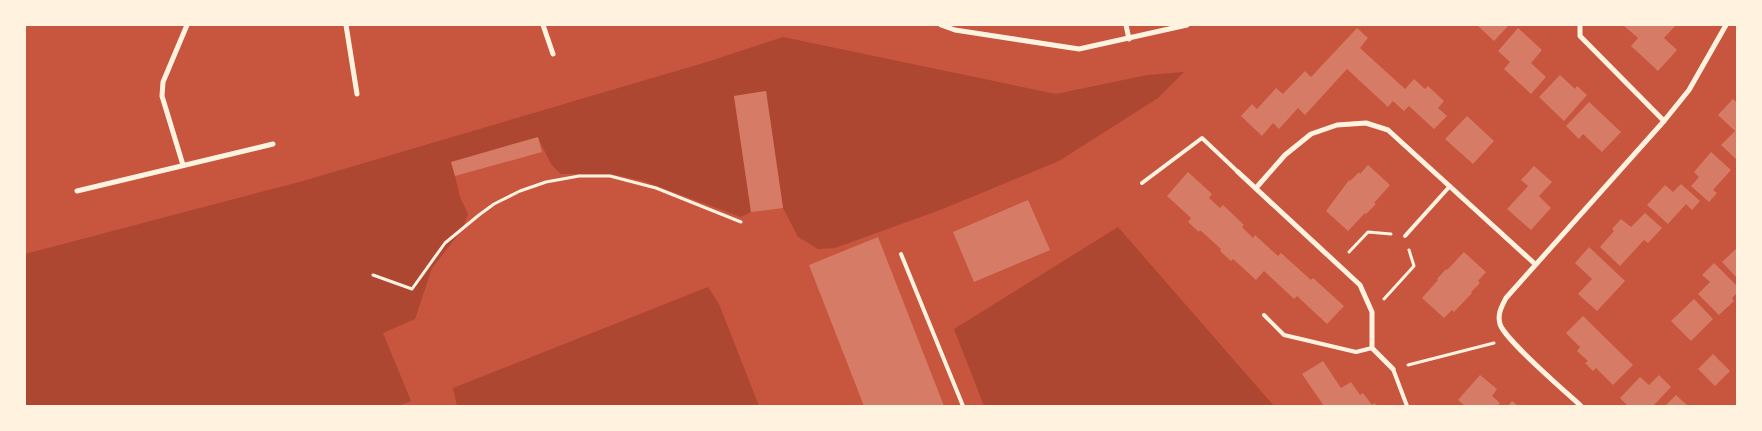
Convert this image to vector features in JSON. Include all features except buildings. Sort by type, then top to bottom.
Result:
[{"type":"street","points":[[183,166],[162,96],[163,82],[187,25]]},
{"type":"street","points":[[346,25],[357,94]]},
{"type":"street","points":[[543,25],[553,54]]},
{"type":"street","points":[[941,25],[955,30],[1079,49],[1187,25]]},
{"type":"street","points":[[1126,25],[1129,39]]},
{"type":"street","points":[[1580,25],[1580,36],[1664,121]]},
{"type":"street","points":[[1582,406],[1510,339],[1500,324],[1500,312],[1506,298],[1664,121],[1689,90],[1726,25]]},
{"type":"street","points":[[1256,188],[1285,155],[1310,134],[1337,126],[1366,123],[1388,130],[1535,264]]},
{"type":"street","points":[[77,191],[273,144]]},
{"type":"street","points":[[1238,172],[1360,285],[1372,312],[1372,348],[1393,369]]},
{"type":"lane","points":[[1142,183],[1202,138],[1238,172]]},
{"type":"lane","points":[[1405,236],[1450,186]]},
{"type":"lane","points":[[901,254],[963,406]]},
{"type":"lane","points":[[1264,315],[1284,335],[1356,352],[1372,348]]},
{"type":"lane","points":[[1393,369],[1407,406]]},
{"type":"path","points":[[373,275],[412,289],[449,239],[494,204],[520,191],[546,182],[579,176],[610,176],[656,188],[741,222]]},
{"type":"path","points":[[1338,264],[1368,232],[1405,236],[1414,266],[1372,312]]},
{"type":"path","points":[[1393,369],[1510,339]]},
{"type":"shaded area","points":[[783,37],[1056,94],[1147,75],[1184,72],[1158,98],[1059,161],[940,210],[835,248],[818,249],[798,237],[783,208],[766,91],[734,96],[751,212],[741,217],[643,181],[610,174],[561,174],[551,164],[538,138],[452,163],[460,197],[468,214],[462,230],[432,268],[415,319],[383,333],[411,401],[399,406],[25,406],[25,254],[303,181],[710,61]]},
{"type":"shaded area","points":[[1118,227],[1274,406],[984,406],[954,329]]},
{"type":"shaded area","points":[[708,287],[719,304],[759,406],[457,406],[453,388]]}]
